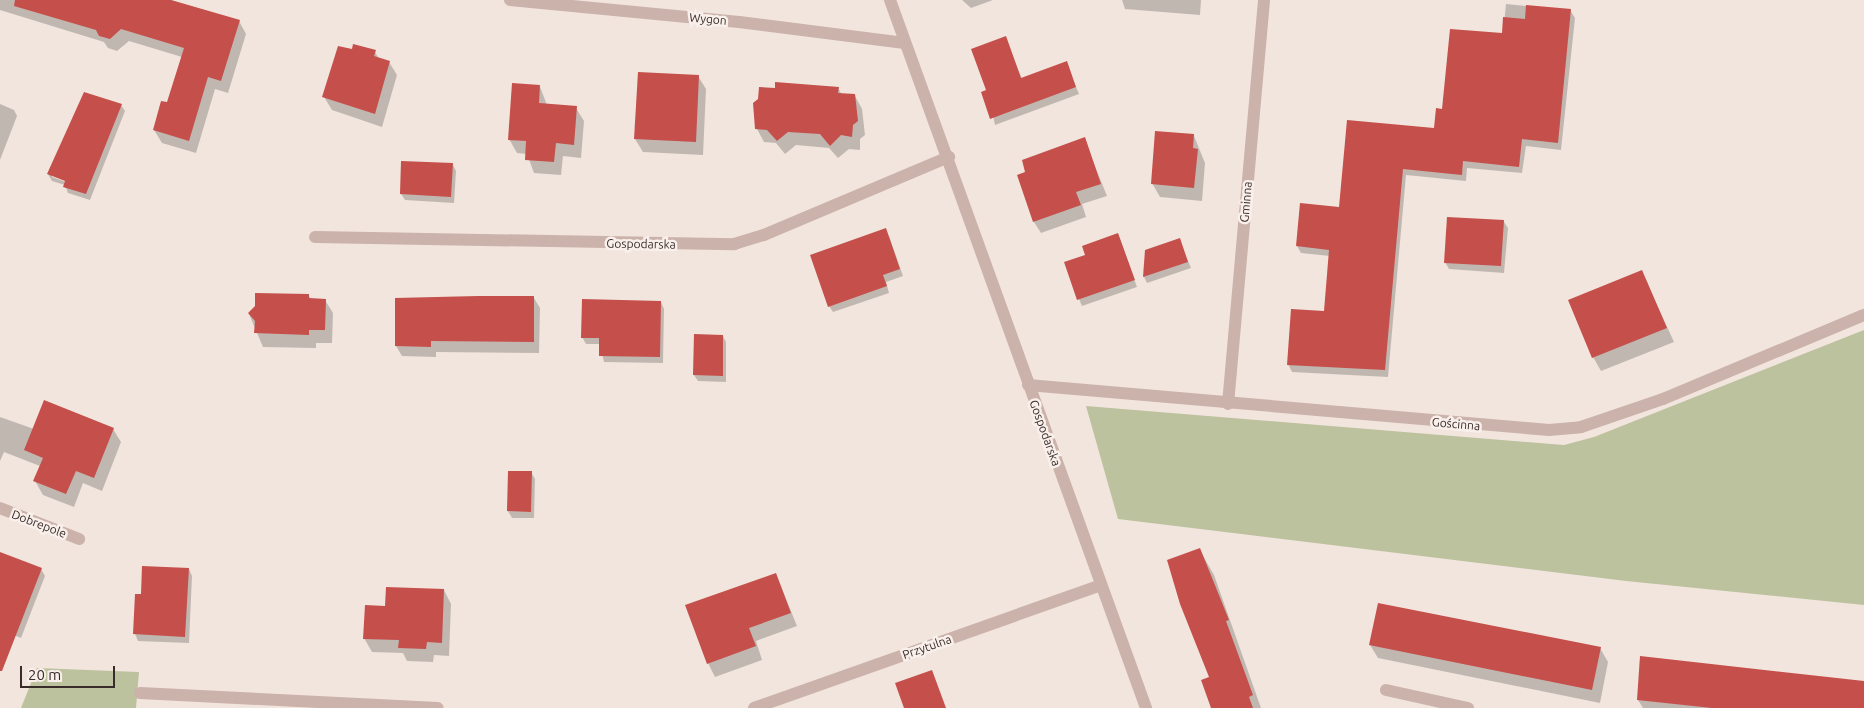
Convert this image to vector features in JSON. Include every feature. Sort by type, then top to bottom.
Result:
[{"type":"street","name":"Wygon","points":[[510,0],[739,22],[905,43]]},
{"type":"street","name":"Gospodarska","points":[[890,0],[949,157],[1028,385],[1146,708]]},
{"type":"street","name":"Gminna","points":[[1228,404],[1264,0]]},
{"type":"street","name":"Gospodarska","points":[[315,237],[734,244],[764,235],[949,157]]},
{"type":"street","name":"Gościnna","points":[[1028,385],[1494,427],[1549,430],[1581,427],[1663,399],[1864,315]]},
{"type":"street","name":"Dobrepole","points":[[0,508],[79,539]]},
{"type":"street","name":"Przytulna","points":[[754,708],[1101,585]]},
{"type":"street","points":[[1386,690],[1468,708]]},
{"type":"street","points":[[140,693],[438,708]]},
{"type":"green space","points":[[1864,330],[1864,605],[1626,581],[1118,519],[1086,406],[1564,445],[1594,437]]},
{"type":"green space","points":[[37,668],[139,672],[136,708],[21,708]]},
{"type":"building","points":[[15,0],[171,0],[240,20],[221,81],[208,77],[189,141],[153,130],[161,101],[167,102],[184,48],[121,29],[110,39],[99,36],[96,30],[14,6]]},
{"type":"building","points":[[1526,5],[1571,9],[1558,143],[1522,139],[1519,167],[1463,161],[1462,175],[1403,169],[1385,370],[1287,365],[1291,309],[1324,311],[1329,250],[1296,246],[1300,203],[1339,207],[1347,120],[1434,128],[1436,108],[1442,109],[1450,29],[1502,33],[1503,17],[1525,19]]},
{"type":"building","points":[[1006,36],[1021,78],[1067,61],[1076,87],[990,119],[981,92],[986,90],[971,49]]},
{"type":"building","points":[[353,44],[376,50],[374,56],[390,61],[375,114],[322,97],[338,46],[352,49]]},
{"type":"building","points":[[638,72],[699,75],[696,142],[634,139]]},
{"type":"building","points":[[775,82],[839,87],[838,93],[855,94],[858,121],[853,125],[852,137],[841,135],[830,146],[820,134],[788,132],[777,141],[767,130],[755,129],[753,103],[758,99],[759,87],[775,88]]},
{"type":"building","points":[[512,83],[540,85],[539,103],[577,106],[574,145],[556,143],[554,162],[525,160],[526,141],[508,140]]},
{"type":"building","points":[[84,92],[122,104],[86,194],[63,187],[65,181],[47,174]]},
{"type":"building","points":[[1155,131],[1194,134],[1193,148],[1198,149],[1194,188],[1151,184]]},
{"type":"building","points":[[1085,137],[1101,184],[1076,192],[1081,205],[1033,222],[1017,175],[1025,172],[1022,160]]},
{"type":"building","points":[[401,161],[453,163],[451,197],[400,194]]},
{"type":"building","points":[[1447,217],[1504,220],[1501,266],[1444,263]]},
{"type":"building","points":[[886,228],[900,269],[883,275],[887,286],[828,307],[810,255]]},
{"type":"building","points":[[1118,233],[1135,280],[1077,300],[1064,262],[1085,255],[1082,246]]},
{"type":"building","points":[[1180,238],[1188,262],[1143,277],[1145,250]]},
{"type":"building","points":[[1642,270],[1667,328],[1592,358],[1568,300]]},
{"type":"building","points":[[255,293],[309,294],[309,298],[326,299],[325,330],[309,330],[309,335],[254,333],[255,321],[248,313],[255,306]]},
{"type":"building","points":[[534,296],[534,342],[431,341],[431,347],[395,346],[395,298]]},
{"type":"building","points":[[582,299],[661,301],[660,357],[599,356],[599,338],[581,338]]},
{"type":"building","points":[[694,334],[723,335],[723,376],[693,375]]},
{"type":"building","points":[[44,400],[114,428],[94,478],[76,471],[66,494],[33,481],[43,458],[24,450]]},
{"type":"building","points":[[508,471],[532,471],[531,512],[507,511]]},
{"type":"building","points":[[1200,548],[1229,620],[1226,621],[1253,695],[1249,697],[1253,708],[1211,708],[1201,680],[1209,677],[1180,604],[1167,560]]},
{"type":"building","points":[[0,552],[42,568],[2,671],[0,671]]},
{"type":"building","points":[[142,566],[189,568],[185,637],[133,634],[135,594],[141,594]]},
{"type":"building","points":[[776,573],[791,613],[749,628],[756,646],[707,664],[685,605]]},
{"type":"building","points":[[386,587],[444,589],[442,643],[427,642],[426,649],[398,648],[399,640],[363,639],[365,605],[385,606]]},
{"type":"building","points":[[1378,603],[1601,647],[1592,690],[1369,645]]},
{"type":"building","points":[[1640,656],[1864,681],[1864,708],[1712,708],[1637,700]]},
{"type":"building","points":[[932,670],[946,708],[904,708],[895,683]]}]
